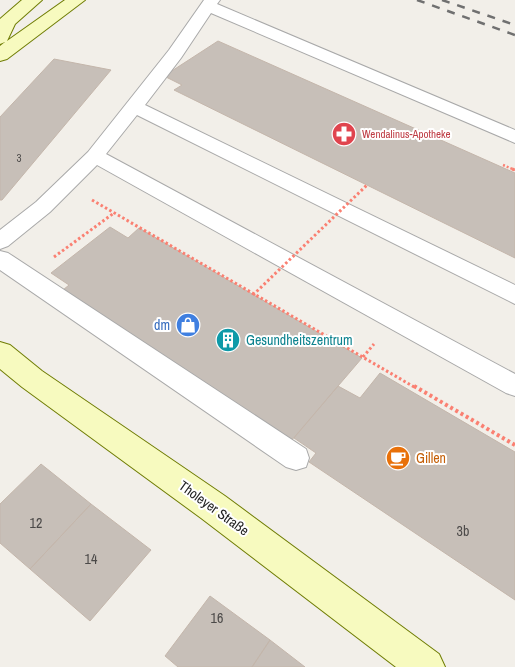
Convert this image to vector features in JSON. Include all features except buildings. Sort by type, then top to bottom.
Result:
[{"type":"main road","points":[[0,38],[7,22],[33,0]]},
{"type":"main road","points":[[0,55],[76,0]]},
{"type":"main road","name":"Tholeyer Straße","points":[[0,353],[40,384],[213,506],[426,667]]},
{"type":"lane","points":[[5,238],[43,207],[95,156],[175,54],[210,3],[515,137]]},
{"type":"lane","points":[[134,106],[515,295]]},
{"type":"lane","points":[[95,156],[515,386]]},
{"type":"lane","points":[[0,259],[296,458]]},
{"type":"path","points":[[66,185],[515,446]]},
{"type":"path","points":[[253,295],[367,186]]},
{"type":"path","points":[[5,238],[49,261],[114,213]]},
{"type":"railway","points":[[417,0],[515,35]]},
{"type":"railway","points":[[442,0],[515,25]]},
{"type":"place","name":"Wendalinus-Apotheke","points":[[344,134]]},
{"type":"place","name":"dm","points":[[188,325]]},
{"type":"place","name":"Gesundheitszentrum","points":[[228,340]]},
{"type":"place","name":"Gillen","points":[[398,458]]}]
